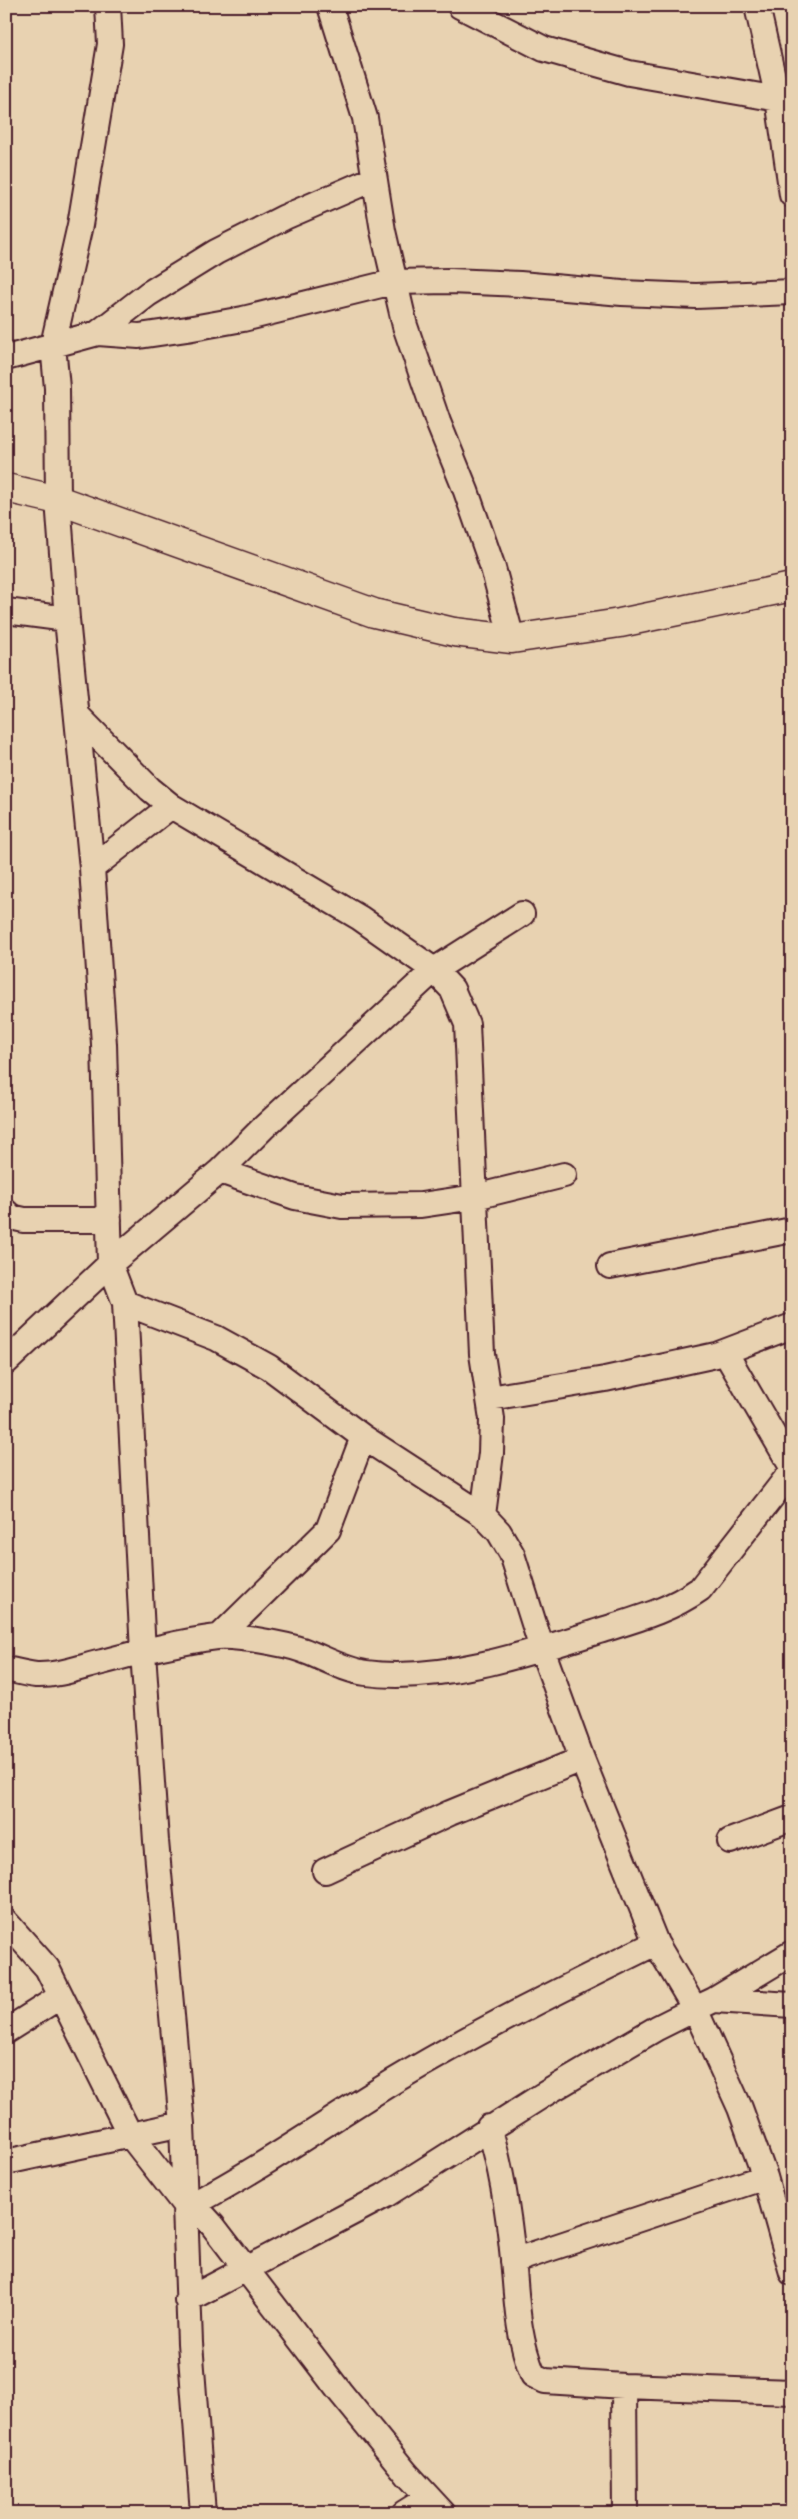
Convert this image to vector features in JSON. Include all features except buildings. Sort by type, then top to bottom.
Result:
[{"type":"street","points":[[108,6],[110,44],[93,151],[80,225],[53,345],[57,388],[58,500],[67,619],[92,868],[104,1044],[110,1264],[125,1303],[143,1652],[156,1841],[188,2204],[187,2300],[203,2513]]},
{"type":"street","points":[[330,6],[365,118],[373,179],[393,282],[405,326],[438,422],[466,491],[493,568],[512,639]]},
{"type":"street","points":[[460,6],[544,49],[629,73],[778,99]]},
{"type":"street","points":[[757,6],[778,99],[792,195]]},
{"type":"street","points":[[98,333],[148,294],[216,252],[285,217],[373,179]]},
{"type":"street","points":[[6,358],[98,333],[139,336],[242,319],[393,282],[494,283],[622,293],[696,296],[792,292]]},
{"type":"street","points":[[6,488],[58,500],[374,613],[454,632],[512,639],[620,623],[792,587]]},
{"type":"street","points":[[6,611],[67,619]]},
{"type":"street","points":[[78,716],[150,789],[171,806],[360,918],[434,970],[452,989],[467,1024],[482,1354],[490,1398],[491,1453],[483,1515]]},
{"type":"street","points":[[92,868],[171,806]]},
{"type":"street","points":[[6,1362],[110,1264],[220,1171],[263,1128],[434,970],[522,914]]},
{"type":"street","points":[[220,1171],[295,1197],[342,1206],[422,1205],[475,1197],[564,1175]]},
{"type":"street","points":[[6,1212],[11,1217],[24,1220],[110,1220]]},
{"type":"street","points":[[610,1266],[792,1230]]},
{"type":"street","points":[[125,1303],[216,1338],[276,1372],[364,1437],[483,1515],[499,1532],[512,1554],[542,1649],[582,1759],[656,1943],[705,2004],[764,2177],[792,2273]]},
{"type":"street","points":[[490,1398],[605,1379],[725,1352],[792,1326]]},
{"type":"street","points":[[6,1669],[36,1675],[62,1673],[143,1652],[219,1637],[300,1649],[354,1670],[369,1673],[420,1674],[446,1671],[542,1649],[654,1613],[681,1602],[700,1589],[792,1469],[725,1352]]},
{"type":"street","points":[[219,1637],[328,1530],[364,1437]]},
{"type":"street","points":[[325,1871],[450,1813],[582,1759]]},
{"type":"street","points":[[730,1841],[792,1818]]},
{"type":"street","points":[[6,1922],[47,1968],[130,2135],[247,2270],[340,2392],[435,2505],[404,2513]]},
{"type":"street","points":[[188,2204],[250,2172],[395,2081],[476,2034],[526,2007],[656,1943]]},
{"type":"street","points":[[187,2300],[384,2196],[489,2127],[657,2028],[705,2004],[792,1953]]},
{"type":"street","points":[[6,2031],[61,1996]]},
{"type":"street","points":[[705,2004],[792,2006]]},
{"type":"street","points":[[6,2162],[182,2124]]},
{"type":"street","points":[[489,2127],[509,2223],[516,2306],[527,2360],[533,2375],[546,2381],[624,2386],[792,2392]]},
{"type":"street","points":[[513,2261],[764,2177]]},
{"type":"street","points":[[624,2386],[625,2510]]}]
